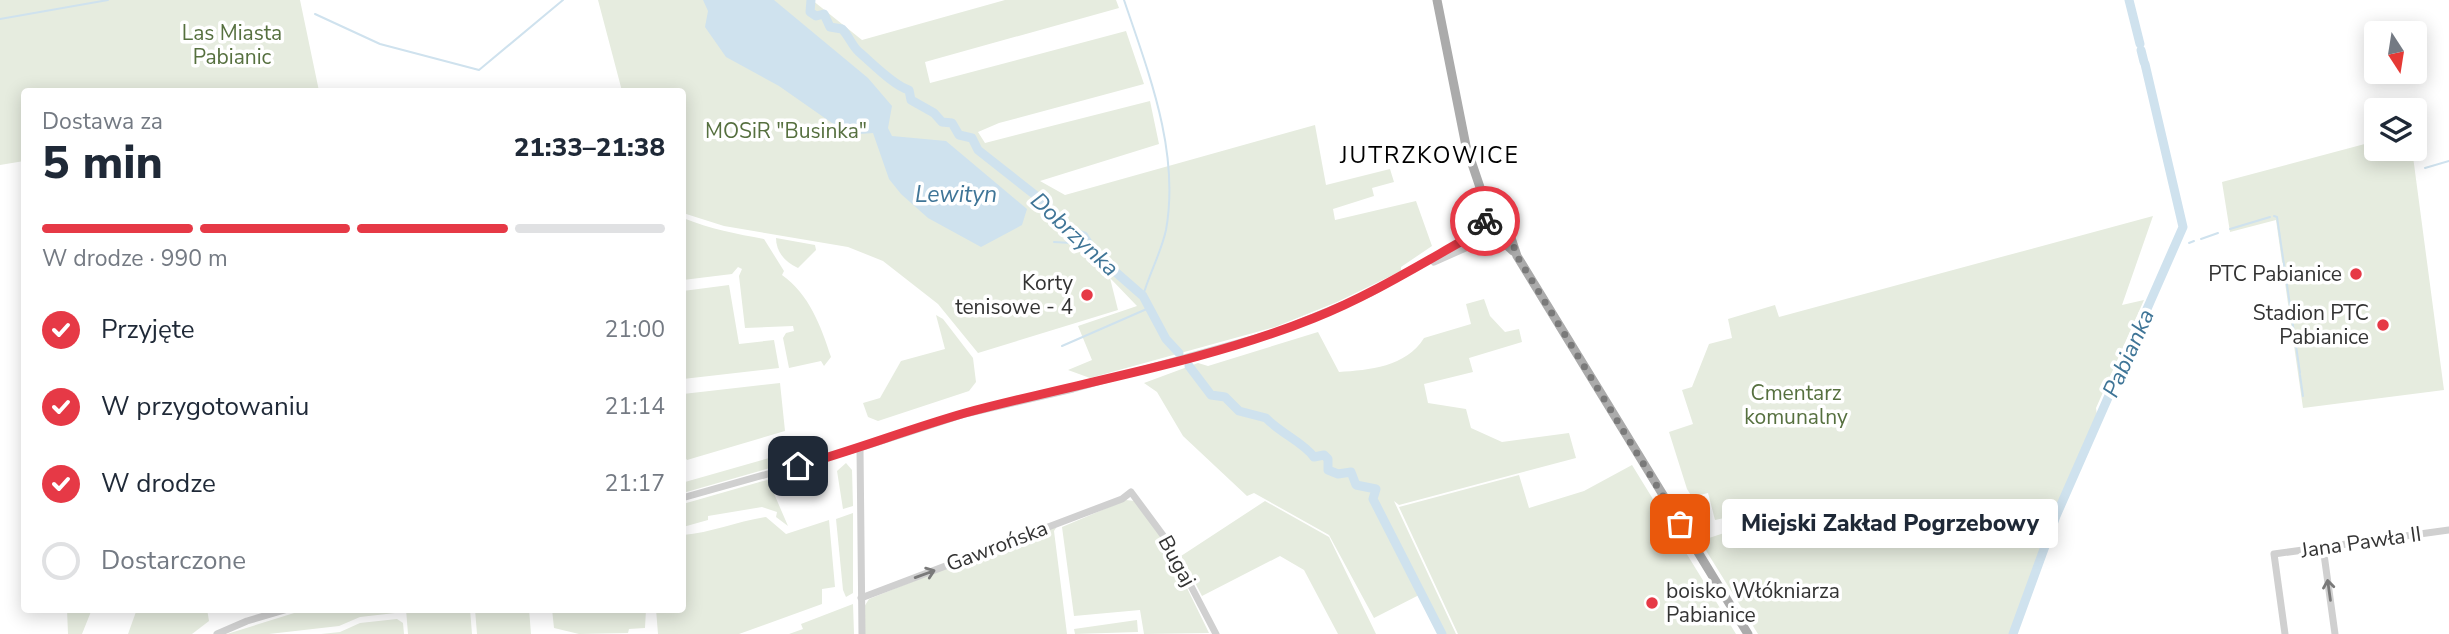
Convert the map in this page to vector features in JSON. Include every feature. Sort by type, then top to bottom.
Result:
[{"type":"main road","points":[[1437,0],[1466,146],[1481,189],[1486,229],[1517,256],[1748,634]]},
{"type":"main road","points":[[1481,189],[1497,210],[1508,216],[1517,256]]},
{"type":"main road","points":[[1486,218],[1497,210]]},
{"type":"main road","points":[[1495,235],[1503,234],[1509,228]]},
{"type":"street","points":[[1411,272],[1478,232],[1486,218]]},
{"type":"street","points":[[686,497],[860,449],[965,414],[1073,389],[1277,332],[1342,306],[1495,235]]},
{"type":"street","points":[[860,449],[862,634]]},
{"type":"street","name":"Gawrońska","points":[[861,598],[1122,499],[1131,492]]},
{"type":"street","name":"Bugaj","points":[[1131,492],[1168,542],[1216,634]]},
{"type":"street","name":"Jana Pawła II","points":[[2285,634],[2274,554],[2449,530]]},
{"type":"street","points":[[2323,547],[2335,634]]},
{"type":"street","points":[[217,634],[277,613]]},
{"type":"green space","name":"Las Miasta Pabianic","points":[[0,0],[300,0],[318,88],[21,88],[21,162],[0,165]]},
{"type":"green space","name":"MOSiR \"Businka\"","points":[[598,0],[812,0],[862,40],[1005,0],[1116,0],[1119,8],[925,62],[930,83],[1126,31],[1144,84],[999,123],[978,132],[985,143],[1150,101],[1159,144],[1040,181],[1065,195],[1315,125],[1326,185],[1390,169],[1394,182],[1372,188],[1374,196],[1333,209],[1335,220],[1416,201],[1432,246],[1401,267],[1401,271],[1337,302],[1275,327],[1090,378],[1068,370],[1092,360],[1078,326],[1137,306],[1110,278],[1118,310],[978,353],[938,304],[883,261],[848,247],[724,226],[686,214],[686,88],[621,88]]},
{"type":"green space","name":"PTC Pabianice","points":[[2364,144],[2364,161],[2414,161],[2444,390],[2303,408],[2276,220],[2230,232],[2222,182]]},
{"type":"green space","name":"Cmentarz komunalny","points":[[2153,216],[2122,305],[2144,300],[2096,408],[2097,415],[2053,515],[2011,634],[1758,634],[1700,541],[1727,532],[1724,518],[1715,520],[1708,493],[1692,497],[1669,432],[1693,424],[1682,390],[1692,387],[1709,344],[1732,338],[1728,319],[1775,305],[1779,317]]},
{"type":"green space","points":[[686,219],[764,239],[784,271],[782,275],[800,291],[818,322],[831,357],[824,366],[821,361],[789,368],[783,338],[786,333],[794,331],[793,326],[745,328],[739,276],[742,269],[738,267],[732,274],[686,280]]},
{"type":"green space","points":[[776,238],[815,245],[816,250],[798,268],[782,256]]},
{"type":"green space","points":[[729,285],[739,344],[774,340],[779,368],[686,379],[686,291]]},
{"type":"green space","points":[[1484,299],[1490,316],[1505,332],[1519,329],[1522,342],[1469,358],[1473,372],[1424,384],[1428,403],[1466,409],[1471,428],[1502,442],[1569,433],[1576,458],[1399,505],[1394,501],[1456,634],[1445,634],[1423,593],[1374,618],[1329,535],[1254,493],[1247,496],[1183,436],[1157,392],[1144,383],[1198,363],[1208,366],[1318,332],[1339,372],[1374,368],[1407,355],[1424,338],[1471,324],[1466,304]]},
{"type":"green space","points":[[936,315],[943,319],[973,358],[976,382],[969,391],[878,421],[868,417],[863,403],[880,398],[901,361],[945,349]]},
{"type":"green space","points":[[780,383],[785,431],[687,460],[686,394]]},
{"type":"green space","points":[[793,441],[797,455],[784,464],[686,492],[686,482],[780,455],[778,445]]},
{"type":"green space","points":[[846,463],[852,470],[853,506],[843,509],[837,471]]},
{"type":"green space","points":[[1632,465],[1736,634],[1458,634],[1399,507],[1519,475],[1529,508],[1584,491]]},
{"type":"green space","points":[[774,478],[776,487],[772,489],[788,526],[776,517],[777,512],[762,507],[708,516],[708,520],[686,526],[686,503]]},
{"type":"green space","points":[[1126,500],[1135,501],[1165,543],[1209,633],[1144,634],[1140,610],[1074,616],[1062,527]]},
{"type":"green space","points":[[1265,501],[1329,537],[1376,634],[1338,634],[1304,570],[1280,556],[1202,596],[1181,556]]},
{"type":"green space","points":[[853,513],[853,593],[846,597],[836,519]]},
{"type":"green space","points":[[766,517],[786,534],[829,520],[835,587],[822,589],[822,604],[739,634],[658,634],[656,613],[686,613],[686,535]]},
{"type":"green space","points":[[1058,525],[1054,531],[1067,634],[865,634],[864,607],[869,599],[989,551],[991,555],[1013,546],[1012,543]]},
{"type":"green space","points":[[853,604],[854,634],[789,634],[803,629],[801,624]]},
{"type":"green space","points":[[67,613],[90,613],[82,634],[68,634]]},
{"type":"green space","points":[[136,613],[208,613],[209,621],[192,634],[128,634]]},
{"type":"green space","points":[[294,613],[395,613],[360,617],[339,626],[269,634],[227,634]]},
{"type":"green space","points":[[406,613],[470,613],[472,634],[408,634]]},
{"type":"green space","points":[[475,613],[529,613],[531,634],[477,634]]},
{"type":"green space","points":[[552,613],[646,613],[645,628],[629,629],[628,633],[579,634],[554,628]]},
{"type":"green space","points":[[397,619],[403,623],[404,634],[321,634],[340,632],[360,623]]},
{"type":"green space","points":[[1137,620],[1138,632],[1075,634],[1074,629]]},
{"type":"water","name":"Lewityn","points":[[703,0],[774,0],[868,78],[892,106],[888,128],[892,136],[946,141],[1027,209],[1022,225],[981,247],[928,218],[901,194],[889,179],[873,133],[860,134],[839,128],[779,86],[726,57],[705,27],[708,11]]},
{"type":"waterway","points":[[0,19],[108,0]]},
{"type":"waterway","points":[[315,14],[380,44],[479,70],[563,0]]},
{"type":"waterway","name":"Dobrzynka","points":[[811,0],[810,12],[816,16],[824,14],[830,27],[842,29],[859,52],[890,79],[909,90],[911,100],[934,113],[942,122],[952,123],[959,135],[972,138],[978,150],[1044,202],[1070,231],[1084,236],[1095,254],[1143,296],[1166,339],[1179,353]]},
{"type":"waterway","points":[[1124,0],[1160,114],[1169,172],[1166,230],[1143,296]]},
{"type":"waterway","name":"Pabianka","points":[[2129,0],[2140,44]]},
{"type":"waterway","name":"Pabianka","points":[[2141,50],[2144,62]]},
{"type":"waterway","name":"Pabianka","points":[[2013,634],[2056,516],[2183,227],[2145,64]]},
{"type":"waterway","points":[[2425,168],[2449,161]]},
{"type":"waterway","points":[[2274,216],[2277,217],[2300,373]]},
{"type":"waterway","points":[[2230,229],[2270,217]]},
{"type":"waterway","points":[[2201,239],[2218,233]]},
{"type":"waterway","points":[[2189,243],[2194,241]]},
{"type":"waterway","points":[[1054,242],[1089,244]]},
{"type":"waterway","points":[[1062,346],[1149,308]]},
{"type":"waterway","name":"Dobrzynka","points":[[1189,366],[1211,395],[1225,397],[1239,411],[1266,418],[1314,457],[1324,455],[1328,459],[1328,470],[1338,474],[1351,472],[1356,485],[1376,489],[1373,499],[1442,634]]},
{"type":"waterway","points":[[2300,375],[2303,396]]},
{"type":"way so far","points":[[1485,221],[1493,210],[1503,211],[1508,216],[1517,256],[1680,524]]},
{"type":"place","name":"PTC Pabianice","points":[[2356,274]]},
{"type":"place","name":"Korty tenisowe - 4","points":[[1087,295]]},
{"type":"place","name":"Stadion PTC Pabianice","points":[[2383,325]]},
{"type":"place","name":"Miejski Zakład Pogrzebowy","points":[[1680,524]]},
{"type":"place","name":"boisko Włókniarza Pabianice","points":[[1652,603]]},
{"type":"district","name":"JUTRZKOWICE","points":[[1430,155]]},
{"type":"route","points":[[798,466],[860,449],[965,414],[1073,389],[1277,332],[1342,306],[1407,274],[1478,232],[1485,221]]}]
